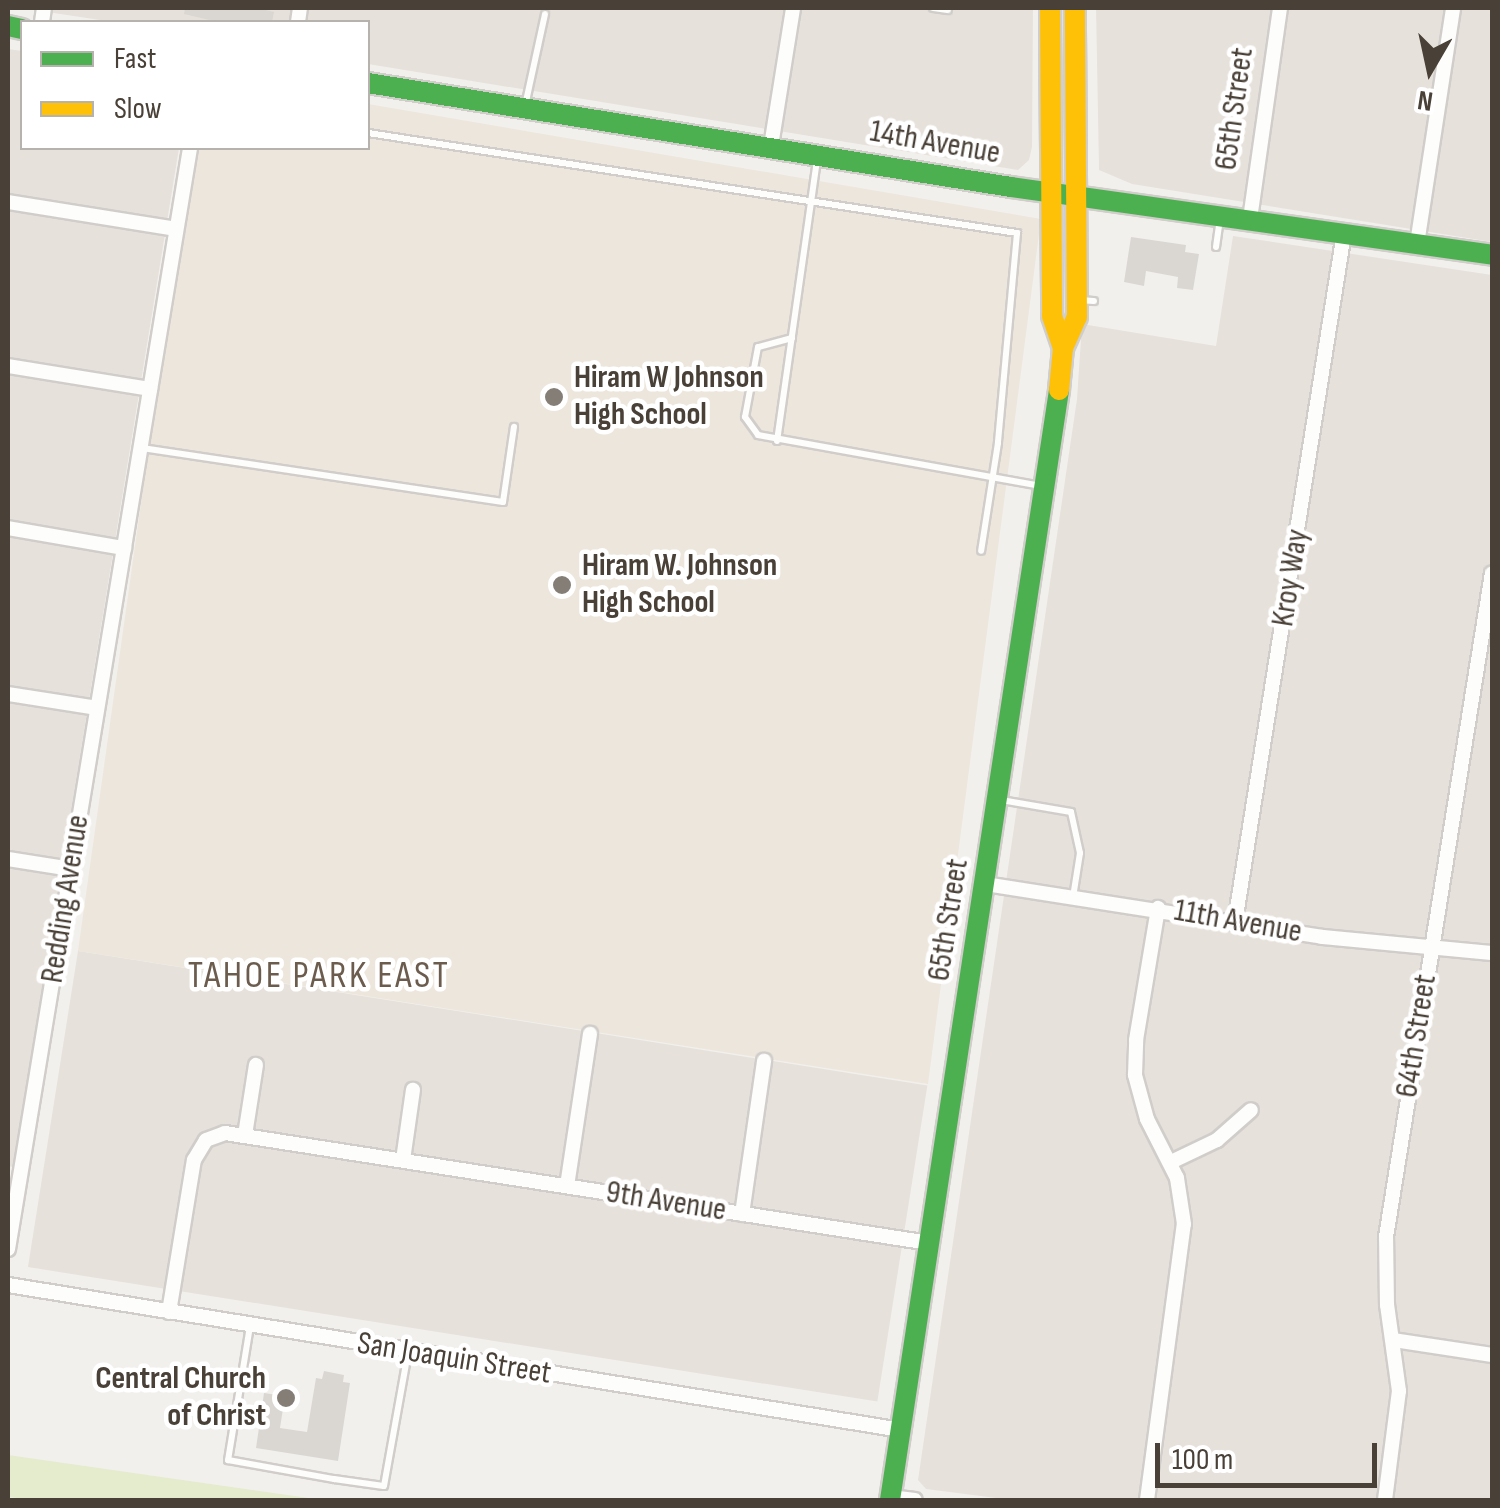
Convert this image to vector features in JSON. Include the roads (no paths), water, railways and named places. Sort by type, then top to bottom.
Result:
[{"type":"main road","name":"65th Street","points":[[1050,8],[1052,316],[1063,348]]},
{"type":"main road","name":"65th Street","points":[[890,1499],[1056,421],[1063,348],[1086,300],[1078,196],[1075,8]]},
{"type":"main road","name":"14th Avenue","points":[[370,83],[1078,196],[1492,255]]},
{"type":"street","points":[[771,146],[793,8]]},
{"type":"street","name":"65th Street","points":[[1250,220],[1280,8]]},
{"type":"street","points":[[1418,244],[1453,8]]},
{"type":"street","name":"Redding Avenue","points":[[8,1249],[12,1192],[190,150]]},
{"type":"street","points":[[8,202],[176,229]]},
{"type":"street","name":"Kroy Way","points":[[1235,922],[1344,234]]},
{"type":"street","points":[[8,366],[150,388]]},
{"type":"street","points":[[8,528],[124,548]]},
{"type":"street","name":"64th Street","points":[[1385,1500],[1398,1404],[1387,1305],[1386,1237],[1492,572]]},
{"type":"street","points":[[8,694],[97,708]]},
{"type":"street","points":[[8,858],[70,869]]},
{"type":"street","name":"11th Avenue","points":[[984,884],[1158,908],[1322,937],[1492,953]]},
{"type":"street","points":[[1146,1500],[1184,1224],[1170,1162],[1146,1119],[1135,1075],[1136,1040],[1158,908]]},
{"type":"street","points":[[568,1186],[590,1034]]},
{"type":"street","points":[[742,1214],[764,1060]]},
{"type":"street","points":[[245,1135],[256,1064]]},
{"type":"street","points":[[403,1160],[414,1090]]},
{"type":"street","points":[[1170,1162],[1217,1140],[1251,1110]]},
{"type":"street","name":"9th Avenue","points":[[169,1312],[199,1148],[215,1134],[245,1135],[930,1242]]},
{"type":"street","name":"San Joaquin Street","points":[[8,1285],[901,1430]]},
{"type":"street","points":[[1393,1340],[1492,1355]]},
{"type":"street","points":[[890,1499],[915,1500]]},
{"type":"lane","points":[[933,8],[948,10]]},
{"type":"lane","points":[[524,107],[546,14]]},
{"type":"lane","points":[[370,133],[1017,233],[980,551]]},
{"type":"lane","points":[[777,441],[818,153]]},
{"type":"lane","points":[[1216,247],[1220,215]]},
{"type":"lane","points":[[792,338],[758,347],[746,417],[758,435],[991,480],[1042,486]]},
{"type":"lane","points":[[140,448],[503,502],[514,427]]},
{"type":"lane","points":[[998,800],[1071,812],[1080,853],[1073,898]]},
{"type":"lane","points":[[250,1325],[228,1460],[384,1486],[408,1352]]},
{"type":"place","name":"Hiram W Johnson High School","points":[[554,397]]},
{"type":"place","name":"Hiram W. Johnson High School","points":[[562,585]]},
{"type":"place","name":"Central Church of Christ","points":[[286,1398]]},
{"type":"district","name":"TAHOE PARK EAST","points":[[319,976]]}]
